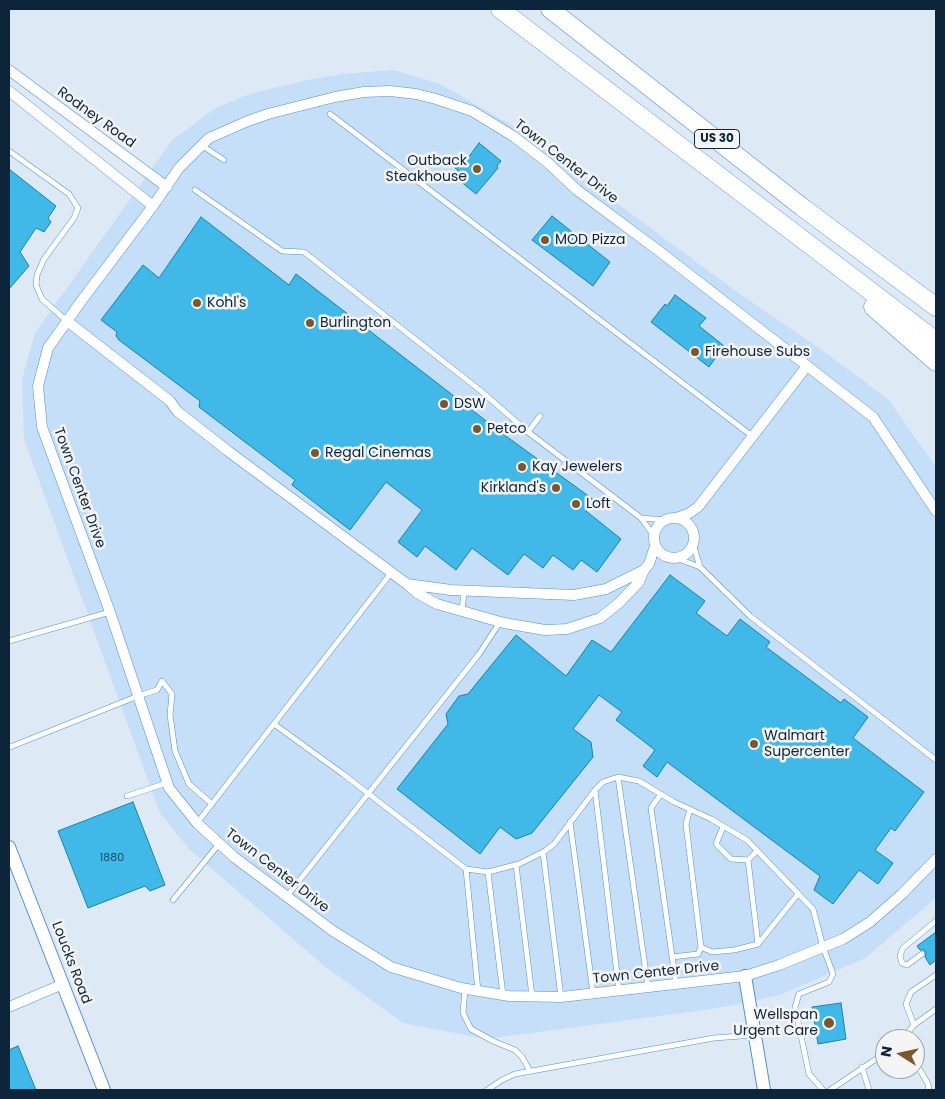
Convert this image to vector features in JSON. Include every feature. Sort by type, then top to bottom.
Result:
[{"type":"highway","name":"US 30","points":[[500,9],[936,341]]},
{"type":"highway","name":"US 30","points":[[550,9],[802,207],[936,307]]},
{"type":"highway","points":[[736,189],[936,362]]},
{"type":"highway","points":[[880,265],[936,297]]},
{"type":"street","name":"Rodney Road","points":[[9,70],[166,187]]},
{"type":"street","points":[[9,91],[153,206]]},
{"type":"street","name":"Town Center Drive","points":[[936,511],[873,417],[670,259],[577,190],[513,136],[472,111],[416,94],[390,91],[364,92],[336,97],[268,114],[209,138],[179,168],[48,348],[38,386],[42,427],[110,612],[169,788],[197,823],[234,857],[333,931],[391,967],[466,989],[503,995],[532,997],[593,994],[745,976],[779,965],[843,939],[870,922],[902,894],[936,859]]},
{"type":"street","points":[[67,321],[170,401],[183,416],[424,598],[462,612],[500,622],[545,630],[567,629],[600,618],[623,599],[639,582],[647,567],[657,527],[698,508]]},
{"type":"street","points":[[407,584],[464,591],[574,595],[593,592],[617,584],[647,567],[686,555],[694,540],[694,523],[698,508],[807,366]]},
{"type":"street","points":[[671,519],[686,522],[690,526],[694,540]]},
{"type":"street","points":[[655,541],[661,554],[672,558]]},
{"type":"street","name":"Loucks Road","points":[[9,847],[104,1090]]},
{"type":"street","points":[[745,976],[764,1090]]},
{"type":"street","points":[[9,1007],[63,984]]},
{"type":"lane","points":[[330,114],[752,436]]},
{"type":"lane","points":[[201,145],[224,160]]},
{"type":"lane","points":[[9,151],[69,194],[78,208],[74,218],[44,259],[37,274],[36,285],[42,299],[67,321]]},
{"type":"lane","points":[[195,190],[282,251],[304,252],[481,390],[528,432],[641,518],[655,541]]},
{"type":"lane","points":[[528,432],[540,416]]},
{"type":"lane","points":[[641,518],[671,519]]},
{"type":"lane","points":[[694,540],[700,567]]},
{"type":"lane","points":[[672,558],[700,567],[750,616],[936,760]]},
{"type":"lane","points":[[197,823],[391,573]]},
{"type":"lane","points":[[617,584],[623,599]]},
{"type":"lane","points":[[462,612],[464,591]]},
{"type":"lane","points":[[9,641],[110,612]]},
{"type":"lane","points":[[287,897],[478,654],[500,622]]},
{"type":"lane","points":[[10,747],[157,690],[162,682],[172,694],[170,715],[175,751],[189,784],[212,804]]},
{"type":"lane","points":[[274,724],[368,793],[435,847],[466,869],[488,872],[516,865],[542,852],[554,844],[603,782],[618,777],[639,781],[747,840],[813,909],[823,947],[833,974],[829,982],[798,994],[796,1007],[809,1074],[823,1090]]},
{"type":"lane","points":[[618,777],[648,988]]},
{"type":"lane","points":[[127,796],[167,782]]},
{"type":"lane","points":[[595,790],[619,991]]},
{"type":"lane","points":[[661,794],[652,808],[676,984]]},
{"type":"lane","points":[[672,957],[698,954],[701,947],[686,824],[690,809]]},
{"type":"lane","points":[[570,822],[593,994]]},
{"type":"lane","points":[[723,827],[716,844],[731,859],[748,860],[757,851]]},
{"type":"lane","points":[[174,900],[220,844]]},
{"type":"lane","points":[[542,852],[561,997]]},
{"type":"lane","points":[[748,860],[758,944]]},
{"type":"lane","points":[[516,865],[532,997]]},
{"type":"lane","points":[[466,869],[478,991]]},
{"type":"lane","points":[[488,872],[503,995]]},
{"type":"lane","points":[[701,947],[712,952],[734,950],[758,944],[798,894]]},
{"type":"lane","points":[[922,954],[907,965],[902,963],[900,956],[903,948],[936,921]]},
{"type":"lane","points":[[914,1025],[906,1004],[911,992],[936,975]]},
{"type":"lane","points":[[466,989],[463,1013],[471,1029],[515,1050],[522,1057],[530,1071]]},
{"type":"lane","points":[[911,1029],[936,1009]]},
{"type":"lane","points":[[487,1090],[514,1074],[714,1038],[755,1035]]},
{"type":"lane","points":[[830,1090],[875,1059]]},
{"type":"lane","points":[[862,1067],[869,1090]]},
{"type":"shaded area","points":[[394,70],[440,84],[513,126],[726,284],[830,356],[888,399],[936,467],[936,898],[865,958],[780,995],[712,1009],[486,1039],[403,1023],[323,965],[189,849],[160,813],[24,439],[22,379],[35,333],[172,140],[216,108],[249,94],[307,80],[343,74]]},
{"type":"building","name":"Outback Steakhouse","points":[[479,143],[501,161],[497,166],[498,168],[476,194],[454,176],[458,170],[455,168],[465,156],[468,158]]},
{"type":"building","points":[[9,169],[56,206],[48,218],[51,222],[44,232],[36,228],[20,252],[29,266],[9,289]]},
{"type":"building","points":[[552,216],[610,262],[593,286],[532,240]]},
{"type":"building","points":[[201,217],[289,285],[296,274],[503,434],[594,500],[586,511],[621,539],[597,572],[581,560],[573,570],[553,555],[543,568],[524,554],[508,575],[472,548],[456,570],[425,546],[417,557],[398,542],[422,510],[386,482],[350,530],[292,485],[295,480],[199,407],[200,401],[119,340],[116,336],[117,332],[101,320],[143,265],[159,278]]},
{"type":"building","points":[[675,295],[706,318],[699,326],[724,346],[709,367],[651,322]]},
{"type":"building","name":"Walmart Supercenter","points":[[670,575],[705,601],[696,613],[727,636],[740,619],[770,642],[766,647],[841,703],[844,699],[868,717],[853,738],[924,792],[895,831],[891,828],[875,850],[893,863],[878,884],[859,870],[833,904],[814,890],[820,876],[667,762],[657,777],[643,766],[655,750],[616,720],[622,712],[599,695],[573,729],[591,742],[593,757],[532,833],[516,839],[500,827],[480,854],[397,789],[448,724],[446,714],[459,696],[468,694],[516,635],[566,676],[592,640],[611,652]]},
{"type":"building","points":[[133,802],[165,885],[150,891],[145,886],[88,908],[58,831]]},
{"type":"building","points":[[936,932],[936,960],[930,965],[925,957],[926,952],[920,950],[917,946]]},
{"type":"building","name":"Wellspan Urgent Care","points":[[841,1003],[846,1039],[818,1044],[812,1007]]},
{"type":"building","points":[[18,1046],[36,1090],[9,1090],[9,1050]]},
{"type":"place","name":"Outback Steakhouse","points":[[477,169]]},
{"type":"place","name":"MOD Pizza","points":[[545,240]]},
{"type":"place","name":"Kohl's","points":[[197,303]]},
{"type":"place","name":"Burlington","points":[[310,323]]},
{"type":"place","name":"Firehouse Subs","points":[[695,352]]},
{"type":"place","name":"DSW","points":[[444,404]]},
{"type":"place","name":"Petco","points":[[477,429]]},
{"type":"place","name":"Regal Cinemas","points":[[315,453]]},
{"type":"place","name":"Kay Jewelers","points":[[522,467]]},
{"type":"place","name":"Kirkland's","points":[[556,488]]},
{"type":"place","name":"Loft","points":[[576,504]]},
{"type":"place","name":"Walmart Supercenter","points":[[754,744]]},
{"type":"place","name":"Wellspan Urgent Care","points":[[829,1023]]}]
